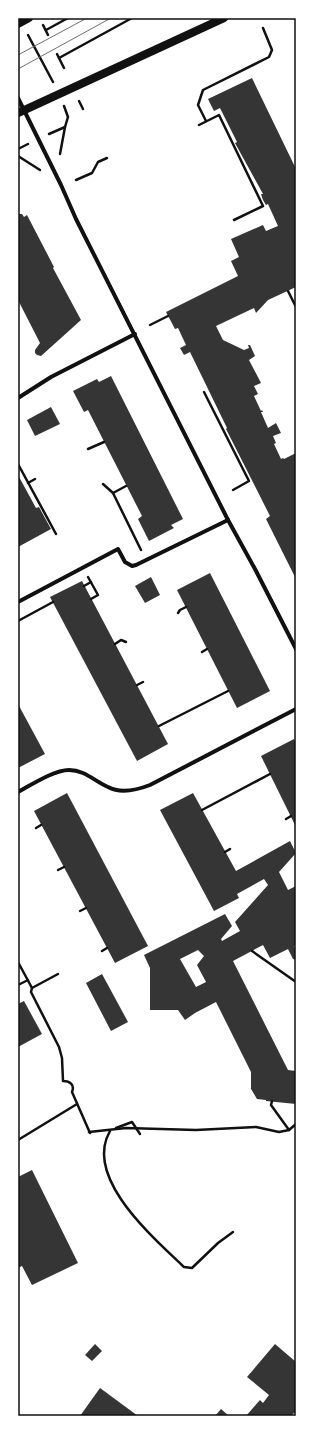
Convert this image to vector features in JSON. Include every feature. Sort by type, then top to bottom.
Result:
[{"type":"main road","points":[[18,24],[29,18]]},
{"type":"main road","points":[[21,112],[224,18]]},
{"type":"street","points":[[18,98],[21,112],[61,185],[76,219],[228,520],[256,569],[296,649]]},
{"type":"street","points":[[18,398],[51,377],[135,334]]},
{"type":"street","points":[[18,602],[118,549],[125,562],[132,566],[136,565],[228,520]]},
{"type":"street","points":[[18,792],[52,775],[67,770],[84,773],[108,788],[115,790],[141,789],[296,709]]},
{"type":"path","points":[[46,30],[68,18]]},
{"type":"path","points":[[59,58],[132,18]]},
{"type":"path","points":[[43,25],[48,35]]},
{"type":"path","points":[[206,121],[198,105],[203,90],[269,57],[272,50],[263,28]]},
{"type":"path","points":[[28,34],[49,75]]},
{"type":"path","points":[[57,54],[64,68]]},
{"type":"path","points":[[79,101],[83,109]]},
{"type":"path","points":[[49,134],[65,127],[68,120],[65,108]]},
{"type":"path","points":[[199,125],[219,116],[263,206],[234,220]]},
{"type":"path","points":[[18,149],[28,144]]},
{"type":"path","points":[[76,180],[92,173],[98,162],[107,158]]},
{"type":"path","points":[[288,291],[296,307]]},
{"type":"path","points":[[150,325],[168,316]]},
{"type":"path","points":[[204,392],[250,481],[233,490]]},
{"type":"path","points":[[88,450],[104,442]]},
{"type":"path","points":[[18,464],[56,534]]},
{"type":"path","points":[[28,483],[35,479]]},
{"type":"path","points":[[102,484],[113,493],[136,539]]},
{"type":"path","points":[[113,493],[126,486]]},
{"type":"path","points":[[34,506],[39,504]]},
{"type":"path","points":[[83,568],[98,595],[91,599]]},
{"type":"path","points":[[84,586],[91,582]]},
{"type":"path","points":[[18,621],[53,602]]},
{"type":"path","points":[[178,613],[186,607]]},
{"type":"path","points":[[115,644],[122,640],[126,642]]},
{"type":"path","points":[[202,652],[207,649]]},
{"type":"path","points":[[137,685],[143,682]]},
{"type":"path","points":[[159,726],[228,690]]},
{"type":"path","points":[[202,810],[270,774]]},
{"type":"path","points":[[286,819],[291,816]]},
{"type":"path","points":[[36,828],[42,825]]},
{"type":"path","points":[[225,852],[230,849]]},
{"type":"path","points":[[58,870],[64,867]]},
{"type":"path","points":[[80,911],[86,908]]},
{"type":"path","points":[[102,951],[107,948]]},
{"type":"path","points":[[252,951],[296,982]]},
{"type":"path","points":[[18,962],[32,988],[31,992],[59,1047],[62,1058],[63,1081],[68,1081],[72,1084],[72,1092],[90,1132],[111,1131],[126,1128],[137,1130],[196,1130],[256,1127],[279,1132],[289,1130],[296,1124]]},
{"type":"path","points":[[32,988],[58,974]]},
{"type":"path","points":[[18,985],[28,980]]},
{"type":"path","points":[[272,1102],[272,1105],[289,1130]]},
{"type":"path","points":[[18,1140],[77,1104]]},
{"type":"path","points":[[105,1133],[132,1122],[140,1134]]},
{"type":"path","points":[[111,1131],[107,1136],[104,1155],[108,1175],[119,1198],[184,1267],[192,1268],[218,1243],[233,1232]]},
{"type":"building","points":[[252,78],[296,169],[296,287],[268,300],[256,313],[254,308],[216,326],[223,340],[244,350],[249,348],[248,345],[250,345],[255,356],[249,360],[261,383],[254,386],[258,394],[254,396],[261,411],[262,410],[263,412],[261,412],[268,428],[276,423],[281,433],[273,436],[276,443],[274,444],[281,459],[296,453],[296,579],[266,519],[270,516],[226,429],[227,428],[190,352],[184,355],[180,348],[186,345],[178,328],[175,329],[166,312],[238,276],[231,261],[239,257],[231,239],[263,225],[266,231],[278,226],[268,204],[266,205],[263,200],[261,194],[263,194],[235,143],[237,142],[220,108],[214,111],[208,99]]},
{"type":"building","points":[[18,214],[22,214],[24,217],[27,215],[81,320],[41,356],[35,353],[35,350],[40,343],[18,300]]},
{"type":"building","points":[[111,376],[183,519],[171,525],[174,528],[149,541],[138,519],[142,516],[88,410],[84,412],[73,391],[97,379],[99,382]]},
{"type":"building","points":[[51,407],[60,424],[35,436],[27,420]]},
{"type":"building","points":[[18,475],[36,508],[39,507],[51,529],[18,547]]},
{"type":"building","points":[[210,573],[270,691],[237,708],[177,590]]},
{"type":"building","points":[[151,577],[160,595],[145,603],[135,586]]},
{"type":"building","points":[[82,581],[168,744],[137,761],[50,597]]},
{"type":"building","points":[[18,704],[45,754],[18,768]]},
{"type":"building","points":[[294,739],[296,744],[296,827],[261,756]]},
{"type":"building","points":[[67,793],[148,946],[115,963],[34,811]]},
{"type":"building","points":[[193,793],[236,871],[290,841],[296,853],[279,872],[288,890],[296,886],[296,945],[294,946],[296,950],[296,960],[293,959],[288,949],[270,958],[263,945],[233,961],[288,1070],[296,1071],[296,1104],[257,1099],[251,1089],[251,1072],[216,1002],[185,1020],[178,1010],[150,1010],[150,968],[144,955],[225,914],[232,926],[221,939],[222,941],[240,931],[235,922],[268,885],[264,879],[237,894],[239,898],[214,911],[160,810]],"holes":[[[198,950],[204,956],[197,965],[206,982],[196,987],[180,959]]]},
{"type":"building","points":[[102,974],[128,1022],[111,1031],[86,983]]},
{"type":"building","points":[[24,1001],[42,1034],[18,1047],[18,1004]]},
{"type":"building","points":[[32,1170],[78,1263],[32,1285],[22,1266],[18,1268],[18,1177]]},
{"type":"building","points":[[95,1344],[102,1351],[92,1361],[85,1355]]},
{"type":"building","points":[[275,1344],[296,1362],[296,1411],[291,1416],[246,1416],[260,1400],[263,1403],[269,1395],[247,1377]]},
{"type":"building","points":[[100,1388],[138,1416],[80,1416]]},
{"type":"building","points":[[221,1409],[229,1416],[215,1416]]},
{"type":"tram line","points":[[18,55],[87,18]]},
{"type":"tram line","points":[[18,69],[111,18]]}]
